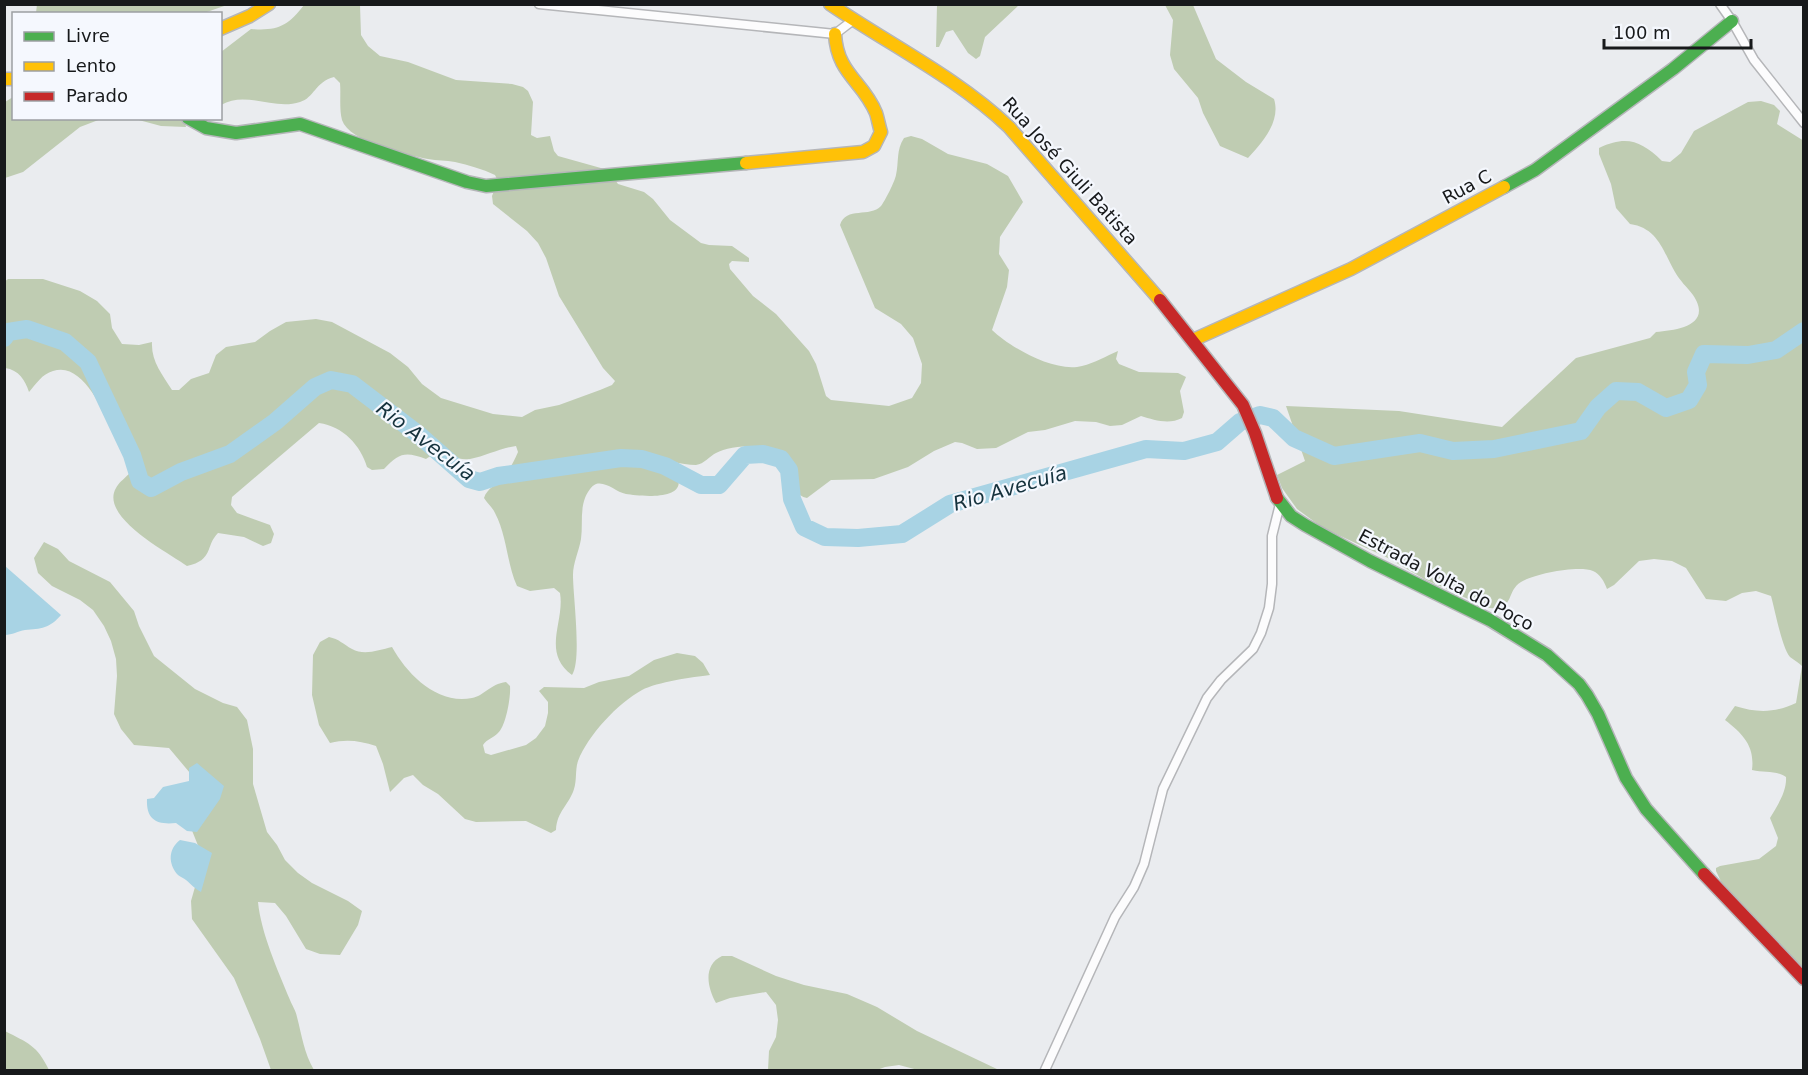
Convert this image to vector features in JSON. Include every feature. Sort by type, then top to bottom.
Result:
[{"type":"street","points":[[222,28],[250,16],[269,4]]},
{"type":"street","points":[[539,4],[835,34],[852,21]]},
{"type":"street","name":"Rua José Giuli Batista","points":[[830,4],[852,21],[949,78],[990,108],[1193,340],[1243,405]]},
{"type":"street","points":[[1720,4],[1754,60],[1803,123]]},
{"type":"street","name":"Rua C","points":[[1193,340],[1351,269],[1526,175],[1645,90],[1732,21]]},
{"type":"street","points":[[192,120],[206,128],[236,133],[300,124],[466,182],[486,186],[863,152],[874,146],[881,132],[875,112],[847,74],[835,47],[835,34]]},
{"type":"street","name":"Estrada Volta do Poço","points":[[1243,405],[1255,433],[1270,481],[1280,504],[1291,516],[1510,631],[1547,655],[1579,684],[1598,714],[1626,778],[1646,809],[1720,892],[1803,979]]},
{"type":"street","points":[[1045,1071],[1114,917],[1134,887],[1144,864],[1163,789],[1207,698],[1221,680],[1253,649],[1261,633],[1269,608],[1272,584],[1272,536],[1280,504]]},
{"type":"green space","points":[[37,4],[227,4],[207,12],[36,12]]},
{"type":"green space","points":[[937,4],[1019,5],[985,37],[980,56],[976,59],[968,53],[953,30],[946,32],[939,47],[936,47]]},
{"type":"green space","points":[[304,5],[360,5],[361,35],[368,46],[380,56],[408,62],[456,80],[512,84],[523,87],[528,91],[533,102],[531,135],[537,138],[550,136],[554,151],[558,156],[608,170],[618,184],[644,192],[653,199],[670,220],[701,243],[732,246],[749,258],[749,262],[732,261],[729,264],[730,269],[753,296],[776,314],[809,351],[816,364],[826,396],[831,400],[889,406],[912,398],[921,383],[922,364],[913,338],[901,324],[875,308],[840,225],[843,219],[881,206],[895,178],[901,143],[904,138],[911,136],[922,139],[948,154],[987,164],[1008,176],[1023,202],[1000,237],[999,254],[1009,270],[1007,287],[992,330],[1022,351],[1059,366],[1082,366],[1118,351],[1116,359],[1119,364],[1139,372],[1178,373],[1186,377],[1180,391],[1184,412],[1182,418],[1167,421],[1141,416],[1122,425],[1110,426],[1096,422],[1075,421],[1045,430],[1028,432],[996,448],[977,449],[955,442],[934,451],[908,467],[874,479],[831,480],[807,498],[796,490],[789,467],[780,453],[772,448],[759,446],[735,447],[721,451],[696,465],[673,462],[672,466],[678,476],[678,485],[668,494],[650,496],[626,494],[604,484],[596,484],[589,490],[583,503],[581,539],[573,570],[577,643],[575,668],[572,675],[563,666],[556,647],[561,604],[560,593],[554,588],[530,591],[517,586],[499,522],[484,498],[510,468],[518,452],[516,446],[470,459],[444,453],[426,459],[407,454],[398,457],[384,469],[372,470],[367,467],[350,438],[336,428],[319,423],[232,497],[231,505],[237,513],[270,525],[274,534],[271,543],[263,546],[244,537],[218,533],[205,556],[187,566],[138,533],[117,511],[113,499],[116,488],[131,471],[134,458],[82,380],[73,373],[63,370],[53,371],[42,377],[29,392],[21,376],[5,368],[4,282],[8,279],[43,279],[80,291],[97,301],[110,314],[112,328],[122,344],[139,345],[152,342],[155,361],[172,390],[179,390],[191,379],[209,373],[216,355],[226,347],[255,342],[286,322],[316,319],[332,322],[390,353],[408,367],[422,384],[441,398],[493,414],[522,417],[535,410],[559,405],[600,390],[612,385],[615,381],[603,368],[559,296],[546,258],[538,243],[527,231],[493,204],[492,196],[498,181],[495,175],[452,161],[428,159],[393,151],[355,135],[342,120],[340,83],[334,77],[323,82],[309,97],[300,102],[280,104],[240,99],[222,105],[222,51],[251,29],[275,28],[293,18]]},
{"type":"green space","points":[[1165,5],[1193,5],[1216,59],[1246,82],[1274,99],[1276,107],[1273,123],[1265,138],[1248,158],[1220,146],[1198,98],[1174,69],[1170,55],[1173,20]]},
{"type":"green space","points":[[12,98],[12,120],[98,120],[80,127],[23,172],[5,178],[5,102]]},
{"type":"green space","points":[[1761,101],[1774,105],[1780,111],[1777,124],[1804,141],[1803,969],[1799,972],[1728,896],[1716,871],[1716,868],[1720,866],[1759,859],[1776,846],[1778,838],[1770,818],[1783,793],[1786,777],[1774,772],[1752,770],[1750,747],[1737,730],[1725,720],[1735,706],[1766,711],[1781,709],[1796,703],[1802,666],[1787,652],[1771,596],[1756,591],[1742,593],[1726,601],[1706,599],[1686,568],[1672,561],[1654,559],[1639,561],[1607,589],[1598,574],[1586,569],[1556,571],[1536,576],[1516,586],[1503,606],[1488,608],[1424,579],[1388,558],[1323,528],[1297,509],[1282,488],[1277,475],[1305,461],[1286,406],[1399,411],[1502,427],[1576,358],[1650,338],[1656,332],[1674,330],[1690,324],[1699,313],[1693,295],[1677,275],[1653,235],[1639,226],[1630,224],[1616,208],[1599,148],[1618,142],[1633,142],[1647,149],[1662,161],[1670,162],[1681,153],[1694,131],[1748,102]]},
{"type":"green space","points":[[139,120],[184,120],[186,127],[161,126]]},
{"type":"green space","points":[[44,542],[58,549],[69,561],[110,582],[134,611],[154,656],[195,689],[223,703],[237,707],[247,720],[253,749],[253,784],[267,832],[285,860],[298,873],[362,911],[358,925],[340,955],[320,954],[306,949],[286,916],[275,903],[258,902],[266,939],[296,1013],[306,1051],[314,1070],[271,1070],[234,978],[192,919],[191,901],[199,873],[201,853],[189,823],[190,773],[169,748],[134,745],[121,729],[114,714],[117,676],[116,659],[111,641],[93,610],[80,600],[52,586],[38,573],[34,558]]},
{"type":"green space","points":[[329,637],[361,652],[392,647],[415,677],[435,692],[447,697],[472,698],[506,682],[510,686],[510,691],[503,724],[498,733],[483,745],[485,753],[491,755],[526,745],[536,738],[545,726],[548,713],[548,702],[539,691],[544,687],[584,688],[599,682],[629,676],[654,660],[677,653],[695,656],[703,663],[710,675],[675,680],[649,687],[614,711],[596,731],[583,751],[577,764],[574,789],[561,813],[556,830],[551,833],[526,821],[476,822],[465,819],[413,775],[404,778],[390,792],[376,746],[353,741],[330,743],[319,725],[312,695],[313,655],[320,642]]},
{"type":"green space","points":[[722,956],[732,956],[776,976],[804,985],[847,994],[999,1070],[918,1070],[899,1065],[877,1070],[768,1070],[769,1051],[776,1037],[778,1020],[776,1005],[766,992],[730,998],[716,1003],[710,990],[708,977],[712,965]]},
{"type":"green space","points":[[5,1031],[36,1050],[49,1070],[5,1070]]},
{"type":"water","points":[[5,566],[61,615],[53,623],[45,627],[5,635]]},
{"type":"water","points":[[197,763],[224,786],[220,799],[197,832],[187,831],[176,823],[154,820],[148,812],[147,799],[154,798],[163,787],[189,781],[189,768]]},
{"type":"water","points":[[180,840],[195,843],[212,853],[201,892],[178,875],[172,866],[171,852]]},
{"type":"waterway","name":"Rio Avecuía","points":[[4,338],[8,332],[27,329],[65,342],[88,362],[132,455],[140,481],[151,488],[181,472],[230,454],[275,422],[315,387],[331,380],[352,384],[419,435],[469,479],[480,482],[498,476],[621,458],[642,459],[665,466],[701,485],[719,485],[745,455],[763,454],[781,459],[789,470],[792,499],[804,527],[825,537],[858,538],[902,534],[950,504],[1146,449],[1184,451],[1217,442],[1240,422],[1260,415],[1273,418],[1294,438],[1334,456],[1420,443],[1453,451],[1494,449],[1581,431],[1598,407],[1616,391],[1638,392],[1666,408],[1689,400],[1698,385],[1696,372],[1704,354],[1748,355],[1776,350],[1804,331]]},
{"type":"traffic: fast","points":[[1504,187],[1535,170],[1673,69],[1732,21]]},
{"type":"traffic: fast","points":[[192,120],[206,128],[236,133],[300,124],[467,182],[486,186],[746,163]]},
{"type":"traffic: fast","points":[[1277,498],[1291,516],[1305,525],[1370,561],[1490,620],[1547,655],[1579,684],[1587,695],[1598,714],[1626,778],[1646,809],[1704,874]]},
{"type":"traffic: slow","points":[[222,28],[250,16],[269,4]]},
{"type":"traffic: slow","points":[[830,4],[945,77],[989,109],[1009,127],[1160,300]]},
{"type":"traffic: slow","points":[[746,163],[863,152],[874,146],[881,132],[876,113],[871,102],[840,59],[835,34]]},
{"type":"traffic: slow","points":[[4,79],[12,79]]},
{"type":"traffic: slow","points":[[1193,340],[1351,269],[1504,187]]},
{"type":"traffic: jam","points":[[1160,300],[1243,405],[1277,498]]},
{"type":"traffic: jam","points":[[1704,874],[1804,979]]}]
